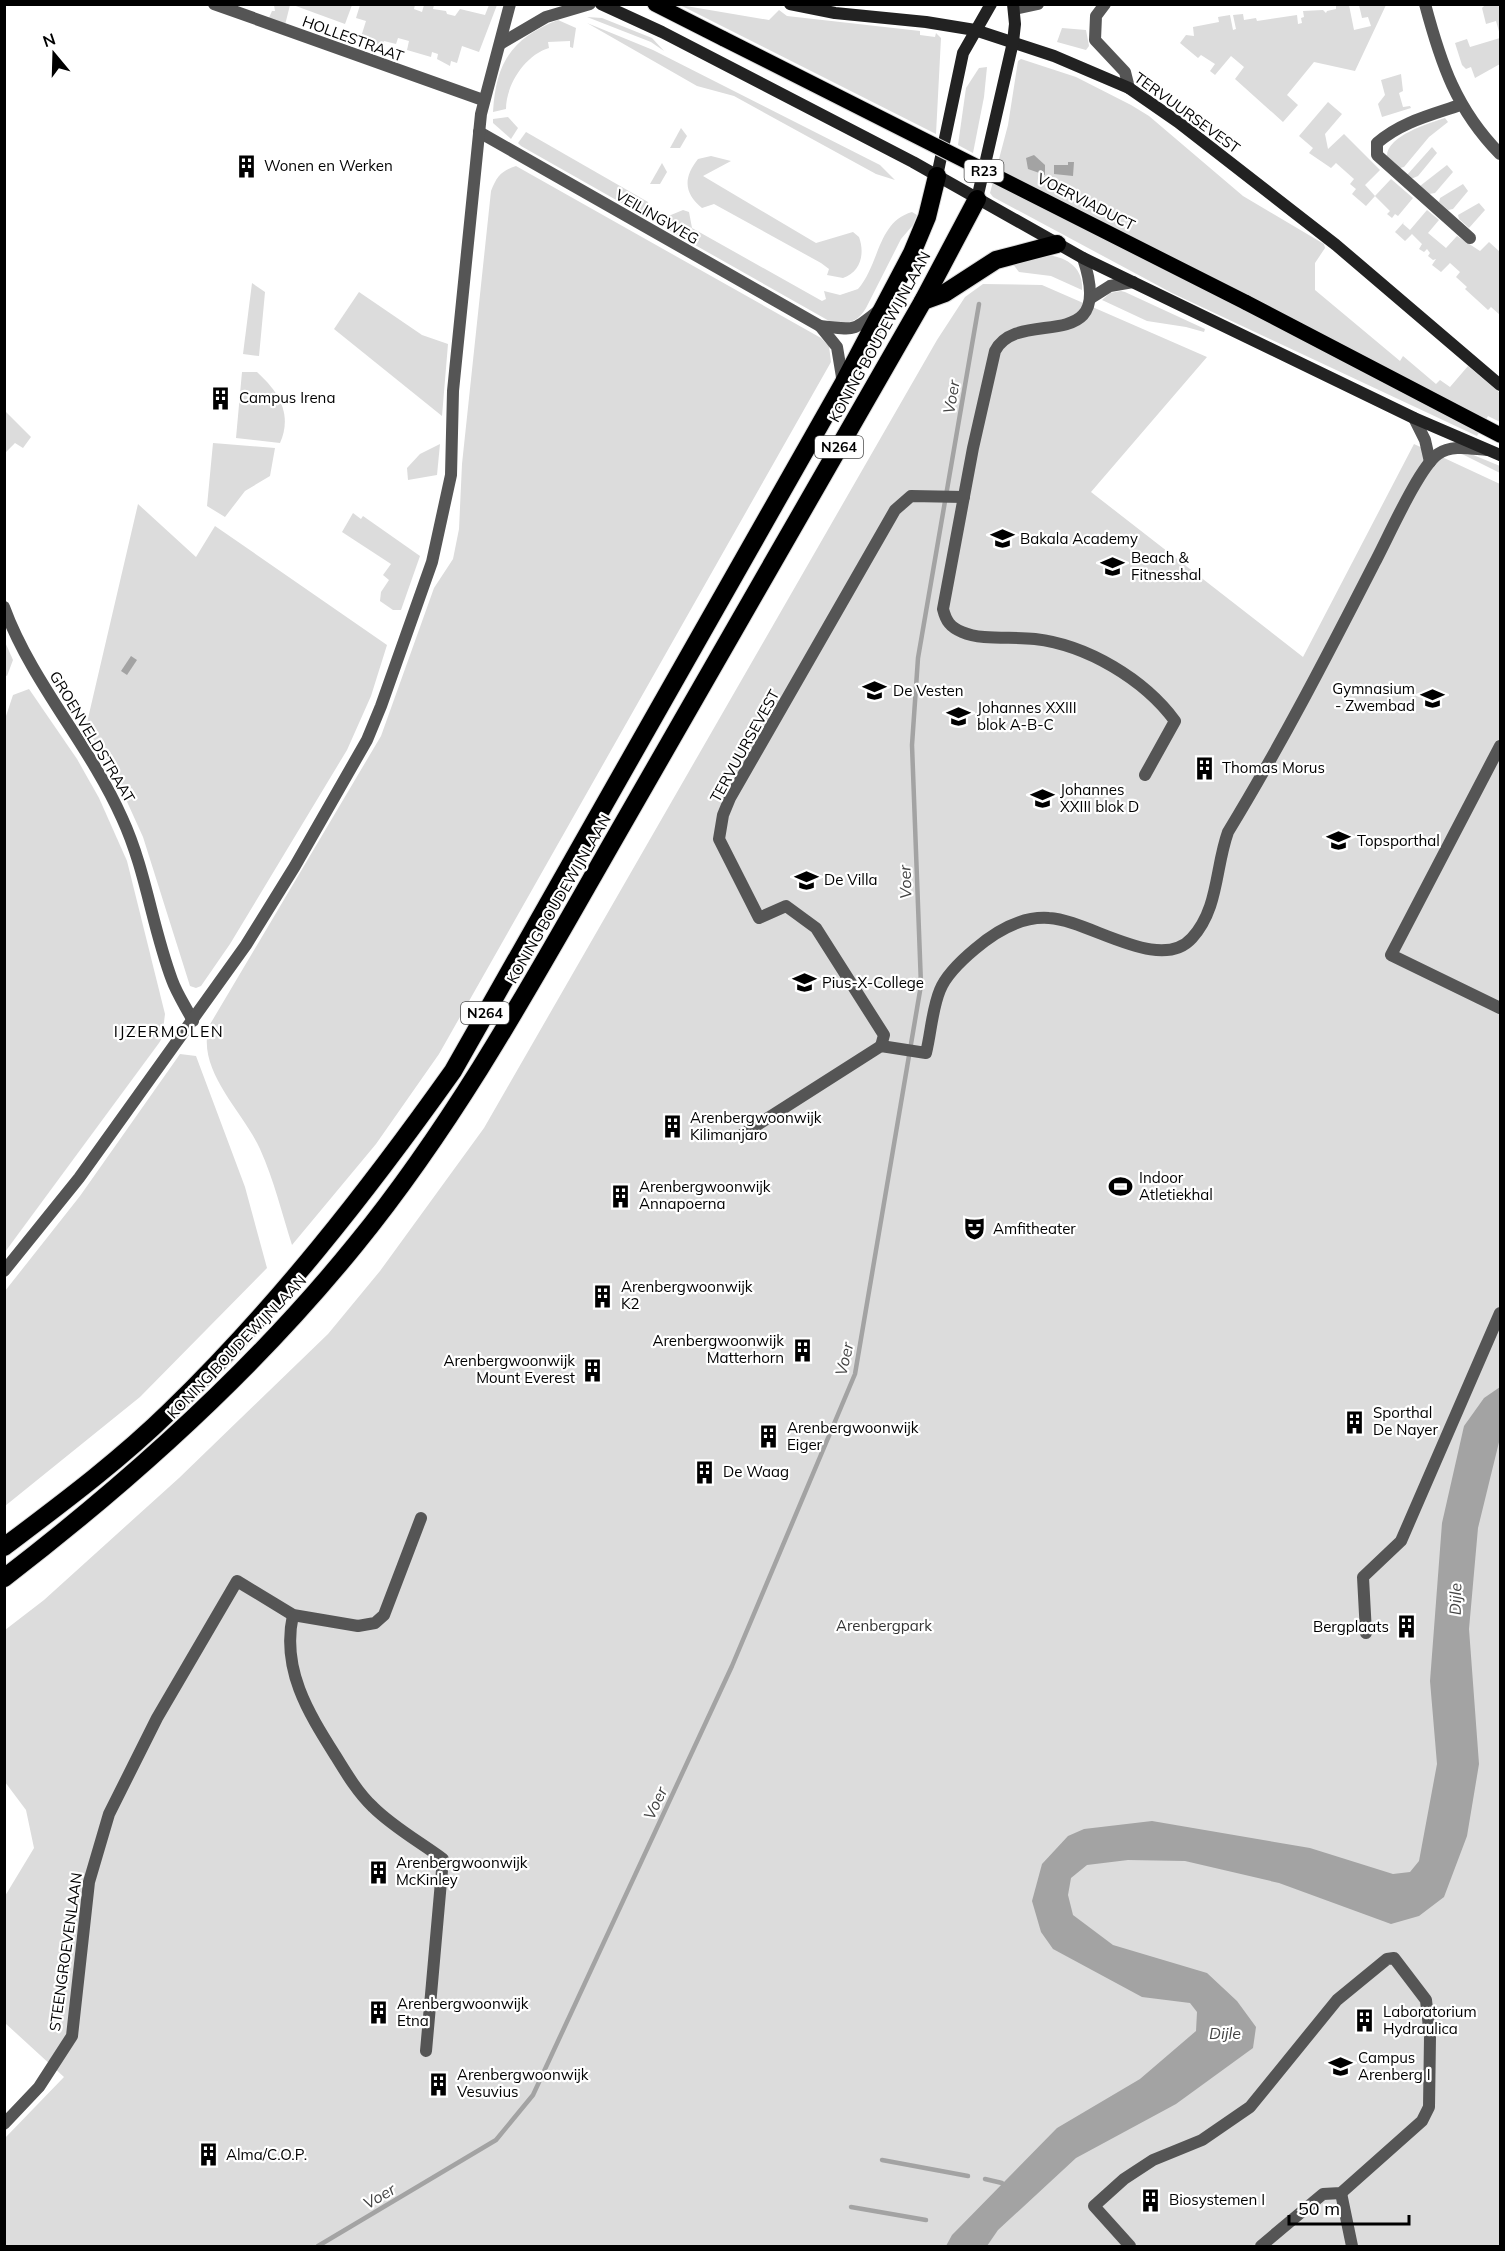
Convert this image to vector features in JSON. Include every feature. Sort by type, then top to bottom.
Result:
[{"type":"highway","name":"KONING BOUDEWIJNLAAN","points":[[4,1547],[106,1468],[170,1411],[326,1240],[393,1155],[453,1071],[843,384],[912,253],[927,217],[937,176]]},
{"type":"highway","name":"KONING BOUDEWIJNLAAN","points":[[4,1578],[110,1494],[178,1434],[243,1370],[297,1315],[399,1188],[500,1038],[923,301],[977,199]]},
{"type":"highway","points":[[923,301],[945,293],[996,260],[1057,244]]},
{"type":"main road","name":"R23","points":[[601,4],[662,33],[937,176],[1083,258],[1414,418],[1495,453]]},
{"type":"main road","name":"VOERVIADUCT","points":[[640,4],[674,15]]},
{"type":"main road","name":"VOERVIADUCT","points":[[655,4],[1500,433]]},
{"type":"main road","name":"TERVUURSEVEST","points":[[790,4],[835,13],[926,22],[975,30],[1081,65],[1129,88],[1178,122],[1326,238],[1500,385]]},
{"type":"main road","points":[[937,176],[954,86],[963,53],[991,4]]},
{"type":"main road","points":[[977,199],[1013,42],[1014,7]]},
{"type":"street","name":"HOLLESTRAAT","points":[[214,4],[483,100]]},
{"type":"street","points":[[4,1271],[79,1178],[246,945],[295,866],[367,740],[432,562],[451,476],[453,398],[483,100],[510,4]]},
{"type":"street","points":[[500,44],[546,16],[590,4]]},
{"type":"street","points":[[1014,7],[1038,4]]},
{"type":"street","points":[[1105,4],[1096,16],[1095,40],[1125,72],[1129,88]]},
{"type":"street","points":[[1425,4],[1439,56],[1460,105],[1480,134],[1500,154]]},
{"type":"street","points":[[1460,105],[1414,120],[1390,132],[1377,143],[1377,155],[1470,237]]},
{"type":"street","name":"VEILINGWEG","points":[[479,132],[820,326],[837,347],[843,384]]},
{"type":"street","points":[[1083,258],[1089,275],[1091,298]]},
{"type":"street","points":[[1133,282],[1110,286],[1091,298],[1084,312],[1069,324],[1020,332],[999,344],[959,497],[944,609],[946,620],[951,627],[965,633],[1039,639],[1065,646],[1112,666],[1135,681],[1175,721],[1145,775]]},
{"type":"street","name":"VEILINGWEG","points":[[820,326],[850,329],[863,323],[886,303]]},
{"type":"street","points":[[1414,418],[1425,440],[1430,462]]},
{"type":"street","points":[[740,1136],[881,1047],[926,1053],[940,989],[964,958],[996,933],[1015,923],[1049,918],[1067,921],[1151,950],[1179,947],[1190,940],[1207,917],[1212,904],[1222,849],[1228,832],[1430,462],[1447,450],[1459,448],[1495,453]]},
{"type":"street","name":"TERVUURSEVEST","points":[[881,1047],[884,1035],[816,928],[786,906],[759,918],[719,839],[723,815],[730,798],[895,510],[911,496],[928,494],[959,497]]},
{"type":"street","name":"GROENVELDSTRAAT","points":[[4,607],[22,649],[76,740],[99,772],[122,818],[145,878],[172,980],[193,1021]]},
{"type":"street","points":[[1500,746],[1391,955],[1500,1008]]},
{"type":"street","points":[[1366,1633],[1363,1577],[1401,1540],[1500,1313]]},
{"type":"street","points":[[421,1518],[384,1615],[375,1623],[358,1626],[292,1616],[289,1630],[294,1679],[308,1712],[347,1774],[373,1807],[443,1859],[426,2051]]},
{"type":"street","name":"STEENGROEVENLAAN","points":[[4,2124],[39,2087],[72,2036],[89,1882],[109,1814],[157,1718],[237,1581],[292,1616]]},
{"type":"street","points":[[1130,2247],[1094,2206],[1124,2179],[1153,2160],[1202,2140],[1250,2107],[1337,2000],[1387,1959],[1394,1958],[1426,2000],[1430,2037],[1428,2107],[1422,2121],[1341,2193],[1323,2194],[1261,2247]]},
{"type":"street","points":[[1341,2193],[1352,2247]]},
{"type":"green space","points":[[274,5],[290,5],[285,25],[268,20],[272,11],[275,11]]},
{"type":"green space","points":[[293,5],[352,5],[345,24]]},
{"type":"green space","points":[[360,5],[415,5],[414,9],[422,12],[424,5],[434,5],[433,9],[446,11],[447,14],[455,16],[460,9],[485,15],[489,5],[497,5],[479,52],[462,46],[457,63],[451,61],[450,66],[437,59],[438,54],[432,52],[431,57],[407,50],[409,41],[398,38],[396,44],[384,41],[382,46],[360,40],[366,21],[356,18]]},
{"type":"green space","points":[[680,5],[769,20],[779,10],[787,16],[920,31],[920,35],[935,37],[936,33],[941,38],[936,134]]},
{"type":"green space","points":[[1336,5],[1349,5],[1354,30],[1371,26],[1368,17],[1362,18],[1359,5],[1386,5],[1355,71],[1314,62],[1287,95],[1298,105],[1283,122],[1235,79],[1244,67],[1231,56],[1215,75],[1210,71],[1215,64],[1201,55],[1198,58],[1180,43],[1186,35],[1194,36],[1193,27],[1219,22],[1218,17],[1230,15],[1233,30],[1236,29],[1233,15],[1243,14],[1244,20],[1256,18],[1257,21],[1297,15],[1298,24],[1302,23],[1303,11],[1323,10],[1326,13],[1336,9]]},
{"type":"green space","points":[[1485,5],[1500,5],[1500,35],[1496,21],[1486,24],[1482,8]]},
{"type":"green space","points":[[587,17],[602,18],[652,38],[664,51],[651,42]]},
{"type":"green space","points":[[558,20],[576,28],[573,48],[570,47],[570,41],[548,42],[549,48],[532,57],[518,72],[509,90],[506,109],[493,112],[498,79],[509,54],[529,35]]},
{"type":"green space","points":[[587,23],[653,50],[880,165],[895,180],[876,174],[734,96],[697,86]]},
{"type":"green space","points":[[1062,28],[1086,30],[1089,46],[1086,50],[1057,42]]},
{"type":"green space","points":[[1500,38],[1500,64],[1475,78],[1471,67],[1466,69],[1462,65],[1455,43],[1467,39],[1470,47]]},
{"type":"green space","points":[[1021,59],[1076,77],[1131,105],[1149,116],[1243,196],[1324,244],[1325,248],[1315,263],[1315,290],[1400,361],[1403,356],[1436,384],[1440,380],[1450,387],[1468,366],[1500,393],[1500,422],[1488,416],[1477,436],[1172,293],[993,197],[990,193],[1008,125],[1018,61]]},
{"type":"green space","points":[[987,67],[984,97],[973,153],[958,145],[966,88],[979,68]]},
{"type":"green space","points":[[1401,74],[1403,91],[1399,93],[1403,107],[1410,106],[1411,108],[1382,117],[1378,104],[1385,95],[1381,80]]},
{"type":"green space","points":[[1328,102],[1342,114],[1325,134],[1328,149],[1344,134],[1380,170],[1365,185],[1375,196],[1366,206],[1352,194],[1356,189],[1350,184],[1354,179],[1336,163],[1331,168],[1309,153],[1313,148],[1299,136]]},
{"type":"green space","points":[[508,117],[518,128],[511,139],[493,123],[493,119]]},
{"type":"green space","points":[[1445,118],[1448,122],[1429,137],[1404,167],[1400,168],[1387,156],[1394,142],[1410,131]]},
{"type":"green space","points":[[681,128],[687,136],[680,148],[670,148]]},
{"type":"green space","points":[[526,132],[648,202],[649,209],[644,215],[641,214],[521,146],[518,143]]},
{"type":"green space","points":[[1432,147],[1437,153],[1418,176],[1411,179],[1407,175]]},
{"type":"green space","points":[[711,156],[731,161],[703,176],[816,243],[853,232],[859,237],[862,249],[858,267],[843,278],[827,275],[829,269],[821,263],[714,204],[702,208],[689,191],[688,179],[698,159]]},
{"type":"green space","points":[[662,163],[667,172],[660,184],[650,184]]},
{"type":"green space","points":[[1447,165],[1453,172],[1435,193],[1429,194],[1420,186]]},
{"type":"green space","points":[[516,166],[821,338],[829,346],[831,362],[439,1054],[376,1144],[292,1245],[274,1185],[260,1149],[215,1075],[209,1059],[207,1043],[209,1026],[381,736],[434,588],[453,559],[459,529],[462,464],[491,191],[500,175]]},
{"type":"green space","points":[[1391,179],[1413,198],[1398,216],[1395,214],[1392,218],[1387,214],[1390,211],[1375,196]]},
{"type":"green space","points":[[1463,184],[1468,191],[1453,209],[1448,210],[1439,202],[1440,198]]},
{"type":"green space","points":[[1479,203],[1485,210],[1469,228],[1459,219],[1458,215]]},
{"type":"green space","points":[[683,210],[689,212],[692,228],[822,301],[826,299],[824,291],[840,295],[858,289],[871,268],[885,234],[892,225],[901,217],[912,212],[917,215],[913,225],[901,239],[863,313],[855,320],[842,323],[831,322],[665,228],[666,217]]},
{"type":"green space","points":[[1427,210],[1439,220],[1428,233],[1446,248],[1457,236],[1480,251],[1489,242],[1500,252],[1500,315],[1491,307],[1488,310],[1465,289],[1467,287],[1456,277],[1460,272],[1450,263],[1441,272],[1432,265],[1436,259],[1433,260],[1428,256],[1430,253],[1427,249],[1424,252],[1419,249],[1422,244],[1412,234],[1405,241],[1395,232],[1404,222],[1403,224],[1410,230]]},
{"type":"green space","points":[[1045,255],[1066,260],[1072,264],[1080,275],[1082,290],[1051,276],[1019,272],[1012,263]]},
{"type":"green space","points":[[252,283],[265,292],[259,356],[243,354]]},
{"type":"green space","name":"Arenbergpark","points":[[983,284],[1042,285],[1207,357],[1091,492],[1303,657],[1414,444],[1500,484],[1500,2246],[5,2246],[5,2138],[64,2077],[5,2023],[5,1896],[34,1848],[26,1810],[5,1782],[5,1630],[44,1600],[179,1478],[328,1334],[380,1271],[484,1128],[937,340],[965,297]]},
{"type":"green space","points":[[1121,291],[1205,329],[1204,332],[1147,321],[1102,300],[1110,293]]},
{"type":"green space","points":[[359,292],[422,335],[448,344],[442,416],[334,329]]},
{"type":"green space","points":[[242,372],[257,372],[277,395],[285,422],[280,443],[236,438]]},
{"type":"green space","points":[[5,411],[31,437],[23,448],[15,443],[5,453]]},
{"type":"green space","points":[[213,443],[275,448],[270,476],[245,491],[225,517],[207,506]]},
{"type":"green space","points":[[440,444],[437,475],[408,480],[407,468],[420,454]]},
{"type":"green space","points":[[1462,454],[1471,454],[1500,466],[1500,473]]},
{"type":"green space","points":[[138,504],[196,557],[215,526],[387,645],[371,696],[347,750],[230,944],[201,986],[196,988],[190,986],[143,837],[114,773],[86,727]]},
{"type":"green space","points":[[353,513],[361,519],[363,516],[420,556],[401,610],[393,610],[380,601],[381,592],[389,580],[383,575],[391,564],[342,532]]},
{"type":"green space","points":[[5,642],[13,660],[7,676],[5,675]]},
{"type":"green space","points":[[29,689],[77,759],[99,798],[127,861],[165,1014],[162,1038],[159,1043],[5,1252],[5,719],[13,695]]},
{"type":"green space","points":[[180,1054],[196,1056],[245,1187],[267,1268],[140,1397],[5,1506],[5,1291],[80,1196]]},
{"type":"water","points":[[1034,155],[1045,165],[1045,175],[1028,169],[1026,158]]},
{"type":"water","points":[[1068,162],[1074,162],[1073,176],[1054,174],[1054,165],[1068,165]]},
{"type":"water","points":[[131,656],[137,660],[127,675],[121,671]]},
{"type":"water","name":"Dijle","points":[[1500,1387],[1500,1438],[1478,1528],[1469,1629],[1479,1764],[1467,1836],[1444,1897],[1419,1916],[1391,1924],[1279,1883],[1185,1861],[1128,1860],[1087,1865],[1071,1878],[1068,1895],[1073,1915],[1113,1945],[1207,1973],[1237,2001],[1256,2027],[1253,2048],[1176,2104],[1076,2158],[998,2230],[987,2246],[946,2246],[952,2235],[1057,2128],[1140,2079],[1196,2031],[1197,2012],[1190,2003],[1142,1997],[1053,1949],[1041,1932],[1032,1901],[1042,1864],[1068,1836],[1084,1829],[1152,1821],[1310,1848],[1393,1874],[1410,1872],[1419,1861],[1437,1764],[1430,1681],[1442,1523],[1464,1426],[1484,1398]]},
{"type":"waterway","name":"Voer","points":[[318,2246],[496,2140],[533,2095],[732,1666],[855,1374],[921,985],[912,745],[918,658],[979,304]]},
{"type":"waterway","points":[[882,2160],[968,2176]]},
{"type":"waterway","points":[[985,2179],[1002,2183]]},
{"type":"waterway","points":[[851,2207],[926,2220]]},
{"type":"place","name":"Wonen en Werken","points":[[246,166]]},
{"type":"place","name":"Campus Irena","points":[[221,398]]},
{"type":"place","name":"Bakala Academy","points":[[1002,539]]},
{"type":"place","name":"Beach & Fitnesshal","points":[[1113,567]]},
{"type":"place","name":"De Vesten","points":[[875,691]]},
{"type":"place","name":"Gymnasium - Zwembad","points":[[1433,698]]},
{"type":"place","name":"Johannes XXIII blok A-B-C","points":[[959,717]]},
{"type":"place","name":"Thomas Morus","points":[[1204,768]]},
{"type":"place","name":"Johannes XXIII blok D","points":[[1042,799]]},
{"type":"place","name":"Topsporthal","points":[[1339,841]]},
{"type":"place","name":"De Villa","points":[[806,880]]},
{"type":"place","name":"Pius-X-College","points":[[804,983]]},
{"type":"place","name":"Arenbergwoonwijk Kilimanjaro","points":[[672,1127]]},
{"type":"place","name":"Indoor Atletiekhal","points":[[1121,1187]]},
{"type":"place","name":"Arenbergwoonwijk Annapoerna","points":[[621,1196]]},
{"type":"place","name":"Amfitheater","points":[[975,1229]]},
{"type":"place","name":"Arenbergwoonwijk K2","points":[[603,1296]]},
{"type":"place","name":"Arenbergwoonwijk Matterhorn","points":[[802,1350]]},
{"type":"place","name":"Arenbergwoonwijk Mount Everest","points":[[593,1370]]},
{"type":"place","name":"Sporthal De Nayer","points":[[1355,1422]]},
{"type":"place","name":"Arenbergwoonwijk Eiger","points":[[769,1437]]},
{"type":"place","name":"De Waag","points":[[705,1472]]},
{"type":"place","name":"Bergplaats","points":[[1407,1627]]},
{"type":"place","name":"Arenbergwoonwijk McKinley","points":[[378,1872]]},
{"type":"place","name":"Arenbergwoonwijk Etna","points":[[379,2013]]},
{"type":"place","name":"Laboratorium Hydraulica","points":[[1365,2021]]},
{"type":"place","name":"Campus Arenberg I","points":[[1340,2067]]},
{"type":"place","name":"Arenbergwoonwijk Vesuvius","points":[[439,2084]]},
{"type":"place","name":"Alma/C.O.P.","points":[[208,2155]]},
{"type":"place","name":"Biosystemen I","points":[[1151,2200]]},
{"type":"district","name":"IJZERMOLEN","points":[[169,1031]]}]
